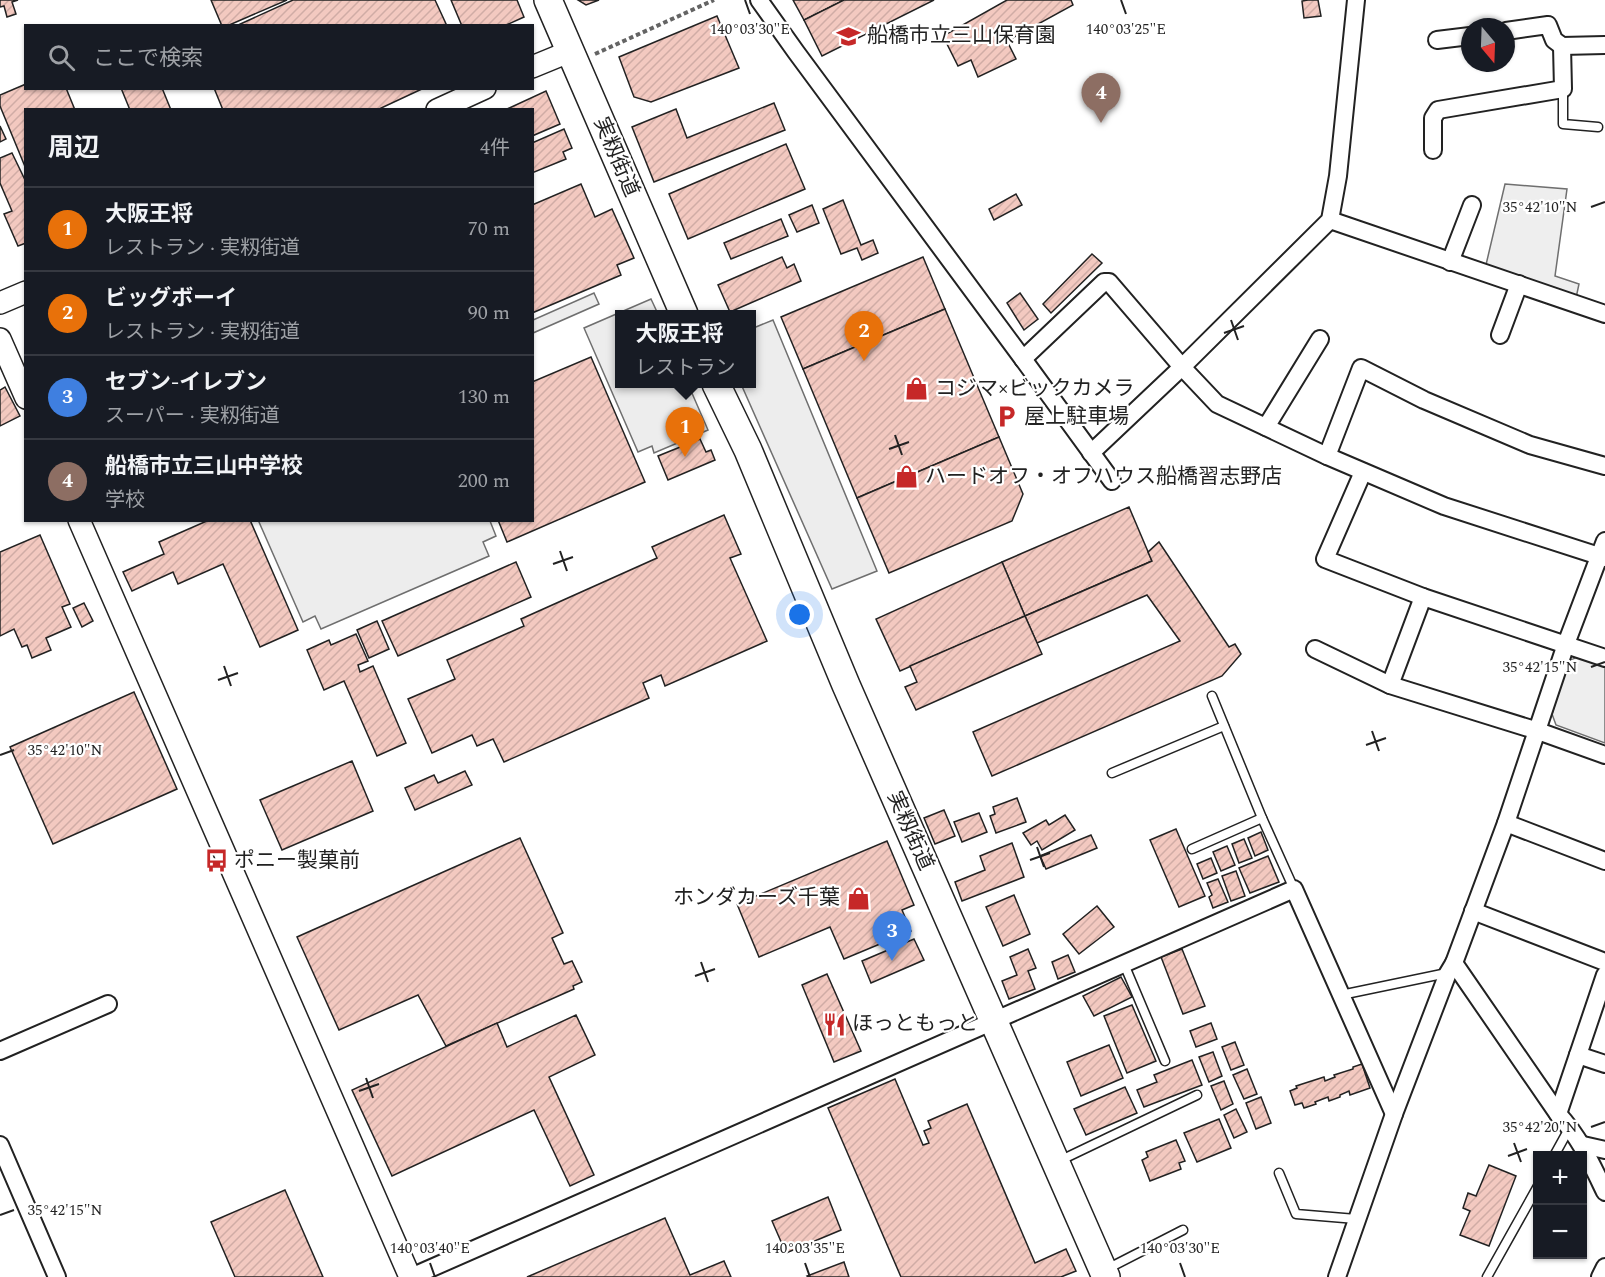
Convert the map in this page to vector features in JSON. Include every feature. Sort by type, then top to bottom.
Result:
[{"type":"main road","name":"実籾街道","points":[[548,0],[582,53],[682,310]]},
{"type":"main road","name":"実籾街道","points":[[718,388],[748,450],[846,685],[1104,1274]]},
{"type":"street","points":[[759,0],[1112,481]]},
{"type":"street","points":[[1091,453],[1182,367],[1330,220],[1338,176],[1356,0]]},
{"type":"street","points":[[1515,30],[1548,25],[1554,40],[1562,46],[1605,45]]},
{"type":"street","points":[[1437,40],[1461,37]]},
{"type":"street","points":[[1433,150],[1433,118],[1438,110],[1563,89],[1562,46]]},
{"type":"street","points":[[534,66],[582,53]]},
{"type":"street","points":[[441,108],[481,90]]},
{"type":"street","points":[[1450,262],[1472,205]]},
{"type":"street","points":[[1330,220],[1605,314]]},
{"type":"street","points":[[1023,359],[1104,282],[1109,282],[1217,404],[1327,456],[1444,506],[1603,552],[1566,644],[1506,823],[1394,1114],[1337,1277]]},
{"type":"street","points":[[1500,335],[1519,284]]},
{"type":"street","points":[[0,303],[24,293]]},
{"type":"street","points":[[0,339],[24,393]]},
{"type":"street","points":[[1266,427],[1320,339]]},
{"type":"street","points":[[1327,456],[1361,368],[1425,400],[1530,445],[1605,466]]},
{"type":"street","points":[[1363,472],[1325,559],[1424,597],[1605,658]]},
{"type":"street","points":[[80,522],[411,1277],[1294,889],[1394,1114]]},
{"type":"street","points":[[1390,685],[1424,597]]},
{"type":"street","points":[[1315,649],[1390,685],[1538,731],[1605,755]]},
{"type":"street","points":[[1506,823],[1605,861]]},
{"type":"street","points":[[1473,911],[1605,962]]},
{"type":"street","points":[[1451,968],[1583,1145],[1605,1192]]},
{"type":"street","points":[[1558,1114],[1605,975]]},
{"type":"street","points":[[0,1051],[108,1004]]},
{"type":"street","points":[[1578,1054],[1605,1064]]},
{"type":"street","points":[[0,1145],[57,1277]]},
{"type":"street","points":[[1583,1145],[1605,1150]]},
{"type":"street","points":[[1600,1277],[1605,1267]]},
{"type":"lane","points":[[1563,89],[1563,124],[1598,127]]},
{"type":"lane","points":[[1212,696],[1262,819],[1294,889]]},
{"type":"lane","points":[[1112,773],[1224,726]]},
{"type":"lane","points":[[1192,849],[1262,819]]},
{"type":"lane","points":[[1124,964],[1165,1061]]},
{"type":"lane","points":[[1341,995],[1451,968]]},
{"type":"lane","points":[[1056,1162],[1197,1095]]},
{"type":"lane","points":[[1556,1151],[1570,1127]]},
{"type":"lane","points":[[1279,1173],[1296,1214],[1356,1219]]},
{"type":"lane","points":[[1487,1277],[1533,1195]]},
{"type":"lane","points":[[1104,1274],[1184,1230]]},
{"type":"path","points":[[582,53],[714,0]]},
{"type":"shaded area","points":[[1505,184],[1567,189],[1555,276],[1579,284],[1576,298],[1485,269]]},
{"type":"shaded area","points":[[594,293],[599,304],[534,333],[534,320]]},
{"type":"shaded area","points":[[651,299],[656,310],[626,310]]},
{"type":"shaded area","points":[[615,315],[615,388],[690,388],[708,430],[654,453],[652,446],[638,452],[584,328]]},
{"type":"shaded area","points":[[773,320],[877,571],[832,589],[743,388],[756,388],[756,327]]},
{"type":"shaded area","points":[[259,522],[490,522],[496,536],[483,542],[489,556],[321,629],[315,616],[303,622]]},
{"type":"shaded area","points":[[1578,656],[1605,666],[1605,743],[1556,725],[1552,714],[1568,662]]},
{"type":"building","points":[[0,0],[18,0],[12,2],[16,14],[7,17],[4,6],[0,7]]},
{"type":"building","points":[[211,0],[287,0],[232,24],[221,24]]},
{"type":"building","points":[[293,0],[435,0],[446,24],[240,24]]},
{"type":"building","points":[[451,0],[517,0],[524,17],[508,24],[461,24]]},
{"type":"building","points":[[578,0],[599,0],[586,5]]},
{"type":"building","points":[[793,0],[844,0],[804,20]]},
{"type":"building","points":[[844,0],[934,0],[822,56],[804,20]]},
{"type":"building","points":[[1007,0],[1071,0],[1073,5],[1007,41],[1016,59],[978,77],[971,60],[958,66],[943,36]]},
{"type":"building","points":[[1318,0],[1321,16],[1304,18],[1302,1]]},
{"type":"building","points":[[717,16],[739,68],[651,102],[634,97],[619,57]]},
{"type":"building","points":[[24,85],[24,90],[67,90],[74,108],[24,108],[24,164],[0,106],[0,95]]},
{"type":"building","points":[[122,90],[163,90],[170,108],[129,108]]},
{"type":"building","points":[[215,90],[420,90],[381,108],[222,108]]},
{"type":"building","points":[[546,91],[560,124],[534,135],[534,108],[509,108]]},
{"type":"building","points":[[774,103],[785,130],[654,182],[632,127],[676,109],[687,138]]},
{"type":"building","points":[[0,126],[6,139],[0,142]]},
{"type":"building","points":[[564,129],[572,148],[563,152],[566,159],[534,172],[534,142]]},
{"type":"building","points":[[786,144],[805,189],[688,239],[669,194]]},
{"type":"building","points":[[12,153],[24,178],[24,244],[18,246],[4,214],[12,211],[0,183],[0,158]]},
{"type":"building","points":[[581,184],[595,217],[612,209],[634,258],[617,265],[621,275],[534,312],[534,204]]},
{"type":"building","points":[[1016,194],[1022,205],[994,220],[989,209]]},
{"type":"building","points":[[843,200],[861,245],[873,240],[878,253],[862,260],[857,248],[841,254],[823,209]]},
{"type":"building","points":[[812,205],[819,223],[797,232],[789,215]]},
{"type":"building","points":[[781,219],[788,236],[731,259],[724,243]]},
{"type":"building","points":[[1092,254],[1102,263],[1051,313],[1043,304]]},
{"type":"building","points":[[782,257],[787,268],[794,264],[801,281],[735,310],[729,310],[718,285]]},
{"type":"building","points":[[923,257],[945,309],[803,369],[781,317]]},
{"type":"building","points":[[1020,293],[1038,319],[1024,330],[1007,303]]},
{"type":"building","points":[[945,309],[999,437],[857,498],[803,369]]},
{"type":"building","points":[[591,357],[645,482],[507,542],[499,522],[534,522],[534,381]]},
{"type":"building","points":[[5,387],[20,416],[0,426],[0,390]]},
{"type":"building","points":[[999,437],[1023,494],[1012,521],[889,573],[857,498]]},
{"type":"building","points":[[700,439],[706,452],[711,450],[715,460],[668,480],[658,456]]},
{"type":"building","points":[[1129,507],[1152,561],[1025,616],[1002,562]]},
{"type":"building","points":[[724,515],[741,554],[730,558],[767,641],[665,686],[661,675],[643,683],[649,698],[504,762],[493,739],[477,746],[472,735],[432,753],[408,699],[455,679],[447,660],[524,626],[521,619],[657,558],[652,547]]},
{"type":"building","points":[[204,522],[251,522],[298,630],[260,647],[223,564],[178,584],[173,572],[132,591],[123,572],[164,554],[159,542]]},
{"type":"building","points":[[40,535],[70,604],[62,607],[71,627],[46,638],[51,650],[32,658],[27,645],[22,647],[14,629],[0,636],[0,552]]},
{"type":"building","points":[[1159,542],[1229,647],[1235,644],[1241,654],[1222,676],[992,776],[973,732],[1180,641],[1147,595],[1037,643],[1025,616],[1152,561],[1148,552]]},
{"type":"building","points":[[516,562],[531,597],[398,656],[382,621]]},
{"type":"building","points":[[1002,562],[1025,616],[900,671],[876,619]]},
{"type":"building","points":[[84,603],[93,621],[82,627],[73,608]]},
{"type":"building","points":[[1025,616],[1042,654],[916,710],[905,687],[917,682],[910,666]]},
{"type":"building","points":[[377,621],[389,649],[369,658],[357,630]]},
{"type":"building","points":[[356,634],[368,661],[358,665],[360,672],[373,666],[406,743],[377,756],[344,681],[324,690],[307,650],[329,640],[331,645]]},
{"type":"building","points":[[134,692],[177,789],[53,844],[10,747]]},
{"type":"building","points":[[352,761],[373,811],[282,850],[260,800]]},
{"type":"building","points":[[465,771],[472,785],[415,810],[405,788],[434,775],[438,783]]},
{"type":"building","points":[[1017,798],[1026,822],[996,833],[990,816],[995,814],[993,807]]},
{"type":"building","points":[[944,810],[955,836],[935,844],[924,818]]},
{"type":"building","points":[[979,813],[987,832],[962,842],[954,822]]},
{"type":"building","points":[[1065,815],[1075,830],[1042,850],[1037,841],[1031,845],[1023,833],[1046,820],[1049,825]]},
{"type":"building","points":[[1176,829],[1205,896],[1179,907],[1150,840]]},
{"type":"building","points":[[1261,832],[1268,850],[1255,856],[1248,838]]},
{"type":"building","points":[[1091,835],[1097,848],[1046,869],[1040,856]]},
{"type":"building","points":[[520,838],[563,933],[552,938],[564,964],[572,961],[582,982],[573,986],[574,989],[446,1046],[418,995],[339,1030],[297,937]]},
{"type":"building","points":[[1244,839],[1252,858],[1239,863],[1232,844]]},
{"type":"building","points":[[887,841],[914,905],[902,910],[911,931],[844,959],[830,927],[759,957],[737,904]]},
{"type":"building","points":[[1012,843],[1024,877],[962,901],[955,882],[985,870],[980,856]]},
{"type":"building","points":[[1227,846],[1235,865],[1221,871],[1213,852]]},
{"type":"building","points":[[1268,856],[1279,882],[1250,893],[1239,868]]},
{"type":"building","points":[[1211,858],[1217,873],[1203,879],[1197,864]]},
{"type":"building","points":[[1236,871],[1245,896],[1231,901],[1222,876]]},
{"type":"building","points":[[1218,879],[1228,902],[1213,908],[1209,897],[1212,895],[1207,883]]},
{"type":"building","points":[[1014,895],[1030,934],[1003,946],[986,907]]},
{"type":"building","points":[[1097,906],[1114,927],[1079,954],[1063,934]]},
{"type":"building","points":[[914,939],[924,960],[871,983],[862,961]]},
{"type":"building","points":[[1028,949],[1036,968],[1028,971],[1035,989],[1009,999],[1002,981],[1017,975],[1010,957]]},
{"type":"building","points":[[1182,949],[1205,1006],[1183,1014],[1161,957]]},
{"type":"building","points":[[1068,955],[1075,972],[1058,979],[1052,962]]},
{"type":"building","points":[[827,974],[861,1051],[834,1062],[802,985]]},
{"type":"building","points":[[1121,977],[1132,997],[1094,1016],[1083,996]]},
{"type":"building","points":[[1132,1005],[1156,1061],[1127,1073],[1104,1016]]},
{"type":"building","points":[[576,1015],[595,1055],[549,1077],[594,1175],[570,1186],[534,1110],[392,1176],[352,1090],[497,1023],[507,1047]]},
{"type":"building","points":[[1211,1023],[1217,1039],[1196,1047],[1190,1031]]},
{"type":"building","points":[[1235,1042],[1244,1065],[1231,1070],[1222,1047]]},
{"type":"building","points":[[1109,1045],[1123,1078],[1081,1096],[1067,1062]]},
{"type":"building","points":[[1213,1052],[1222,1076],[1209,1082],[1199,1057]]},
{"type":"building","points":[[1192,1060],[1202,1085],[1144,1107],[1137,1090],[1157,1082],[1154,1075]]},
{"type":"building","points":[[1362,1064],[1370,1088],[1350,1095],[1349,1091],[1329,1101],[1328,1097],[1304,1108],[1302,1103],[1295,1105],[1290,1091],[1297,1088],[1296,1086],[1324,1077],[1325,1081]]},
{"type":"building","points":[[1247,1069],[1257,1094],[1244,1099],[1233,1075]]},
{"type":"building","points":[[895,1079],[923,1145],[929,1143],[924,1131],[931,1128],[928,1121],[967,1104],[1035,1263],[1066,1249],[1076,1271],[1061,1277],[901,1277],[828,1108]]},
{"type":"building","points":[[1224,1081],[1233,1104],[1221,1110],[1211,1086]]},
{"type":"building","points":[[1125,1087],[1137,1113],[1086,1135],[1074,1109]]},
{"type":"building","points":[[1261,1097],[1271,1123],[1256,1129],[1246,1103]]},
{"type":"building","points":[[1236,1109],[1247,1132],[1234,1138],[1224,1115]]},
{"type":"building","points":[[1219,1119],[1231,1148],[1197,1162],[1184,1133]]},
{"type":"building","points":[[1176,1140],[1185,1161],[1179,1163],[1181,1169],[1150,1181],[1142,1160],[1148,1157],[1146,1152]]},
{"type":"building","points":[[1489,1165],[1516,1176],[1489,1246],[1460,1235],[1470,1211],[1463,1208],[1468,1193],[1476,1196]]},
{"type":"building","points":[[285,1190],[323,1277],[235,1277],[211,1222]]},
{"type":"building","points":[[828,1197],[841,1230],[786,1253],[772,1221]]},
{"type":"building","points":[[665,1218],[690,1275],[724,1261],[731,1277],[527,1277]]},
{"type":"building","points":[[844,1262],[849,1277],[807,1276]]},
{"type":"place","name":"船橋市立三山保育園","points":[[849,36]]},
{"type":"place","name":"船橋市立三山中学校","points":[[1101,123]]},
{"type":"place","name":"ビッグボーイ","points":[[864,361]]},
{"type":"place","name":"コジマ×ビックカメラ","points":[[917,389]]},
{"type":"place","name":"屋上駐車場","points":[[1006,417]]},
{"type":"place","name":"大阪王将","points":[[685,457]]},
{"type":"place","name":"ハードオフ・オフハウス船橋習志野店","points":[[907,477]]},
{"type":"place","name":"ポニー製菓前","points":[[216,861]]},
{"type":"place","name":"ホンダカーズ千葉","points":[[858,898]]},
{"type":"place","name":"セブン-イレブン","points":[[892,961]]},
{"type":"place","name":"ほっともっと","points":[[834,1024]]}]
